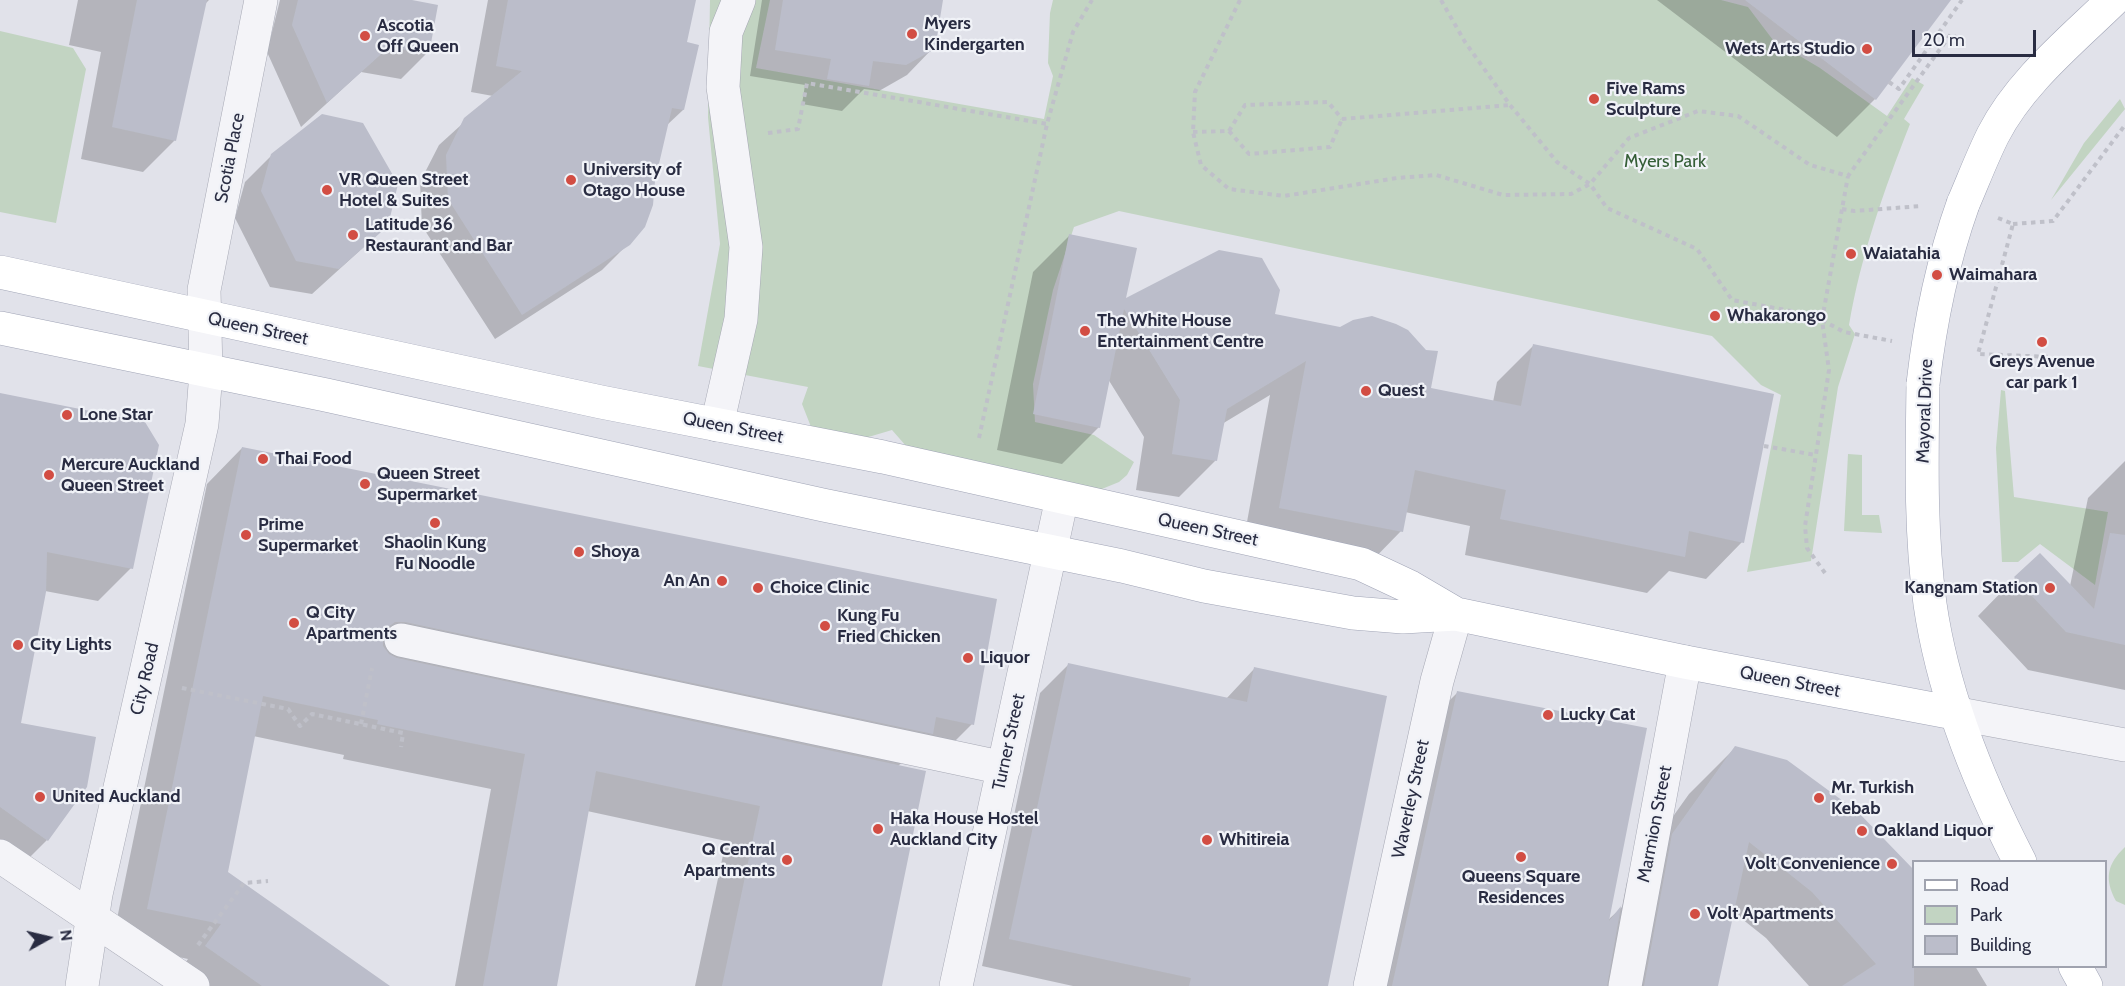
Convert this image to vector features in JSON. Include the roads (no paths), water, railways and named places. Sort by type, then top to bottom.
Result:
[{"type":"main road","name":"Mayoral Drive","points":[[2020,860],[1992,805],[1954,713],[1930,606],[1922,501],[1923,384],[1930,327],[1941,273],[1963,204],[1994,134],[2020,95],[2054,57],[2113,0]]},
{"type":"main road","name":"Queen Street","points":[[0,272],[717,425],[883,457],[1360,564],[1410,587],[1456,614]]},
{"type":"main road","name":"Queen Street","points":[[0,328],[326,395],[833,507],[1204,585],[1353,613],[1403,617],[1456,614],[1685,662],[1954,713]]},
{"type":"main road","points":[[2077,968],[2086,986]]},
{"type":"street","name":"Scotia Place","points":[[206,372],[204,290],[261,0]]},
{"type":"street","points":[[717,425],[741,319],[746,247],[723,87],[726,32],[739,0]]},
{"type":"street","name":"City Road","points":[[82,986],[93,917],[202,424],[206,372]]},
{"type":"street","name":"Turner Street","points":[[956,986],[1062,498]]},
{"type":"street","name":"Waverley Street","points":[[1370,986],[1437,681],[1456,614]]},
{"type":"street","points":[[401,640],[1004,768]]},
{"type":"street","name":"Marmion Street","points":[[1625,986],[1685,662]]},
{"type":"street","name":"Queen Street","points":[[1954,713],[2125,745]]},
{"type":"street","points":[[0,856],[193,986]]},
{"type":"place","name":"Myers Kindergarten","points":[[912,34]]},
{"type":"place","name":"Ascotia Off Queen","points":[[365,36]]},
{"type":"place","name":"Wets Arts Studio","points":[[1867,49]]},
{"type":"place","name":"Five Rams Sculpture","points":[[1594,99]]},
{"type":"place","name":"University of Otago House","points":[[571,180]]},
{"type":"place","name":"VR Queen Street Hotel & Suites","points":[[327,190]]},
{"type":"place","name":"Latitude 36 Restaurant and Bar","points":[[353,235]]},
{"type":"place","name":"Waiatahia","points":[[1851,254]]},
{"type":"place","name":"Waimahara","points":[[1937,275]]},
{"type":"place","name":"Whakarongo","points":[[1715,316]]},
{"type":"place","name":"The White House Entertainment Centre","points":[[1085,331]]},
{"type":"place","name":"Greys Avenue car park 1","points":[[2042,342]]},
{"type":"place","name":"Quest","points":[[1366,391]]},
{"type":"place","name":"Lone Star","points":[[67,415]]},
{"type":"place","name":"Thai Food","points":[[263,459]]},
{"type":"place","name":"Mercure Auckland Queen Street","points":[[49,475]]},
{"type":"place","name":"Queen Street Supermarket","points":[[365,484]]},
{"type":"place","name":"Shaolin Kung Fu Noodle","points":[[435,523]]},
{"type":"place","name":"Prime Supermarket","points":[[246,535]]},
{"type":"place","name":"Shoya","points":[[579,552]]},
{"type":"place","name":"An An","points":[[722,581]]},
{"type":"place","name":"Choice Clinic","points":[[758,588]]},
{"type":"place","name":"Kangnam Station","points":[[2050,588]]},
{"type":"place","name":"Q City Apartments","points":[[294,623]]},
{"type":"place","name":"Kung Fu Fried Chicken","points":[[825,626]]},
{"type":"place","name":"City Lights","points":[[18,645]]},
{"type":"place","name":"Liquor","points":[[968,658]]},
{"type":"place","name":"Lucky Cat","points":[[1548,715]]},
{"type":"place","name":"United Auckland","points":[[40,797]]},
{"type":"place","name":"Mr. Turkish Kebab","points":[[1819,798]]},
{"type":"place","name":"Haka House Hostel Auckland City","points":[[878,829]]},
{"type":"place","name":"Oakland Liquor","points":[[1862,831]]},
{"type":"place","name":"Whitireia","points":[[1207,840]]},
{"type":"place","name":"Queens Square Residences","points":[[1521,857]]},
{"type":"place","name":"Q Central Apartments","points":[[787,860]]},
{"type":"place","name":"Volt Convenience","points":[[1892,864]]},
{"type":"place","name":"Volt Apartments","points":[[1695,914]]},
{"type":"park label","name":"Myers Park","points":[[1665,162]]}]
